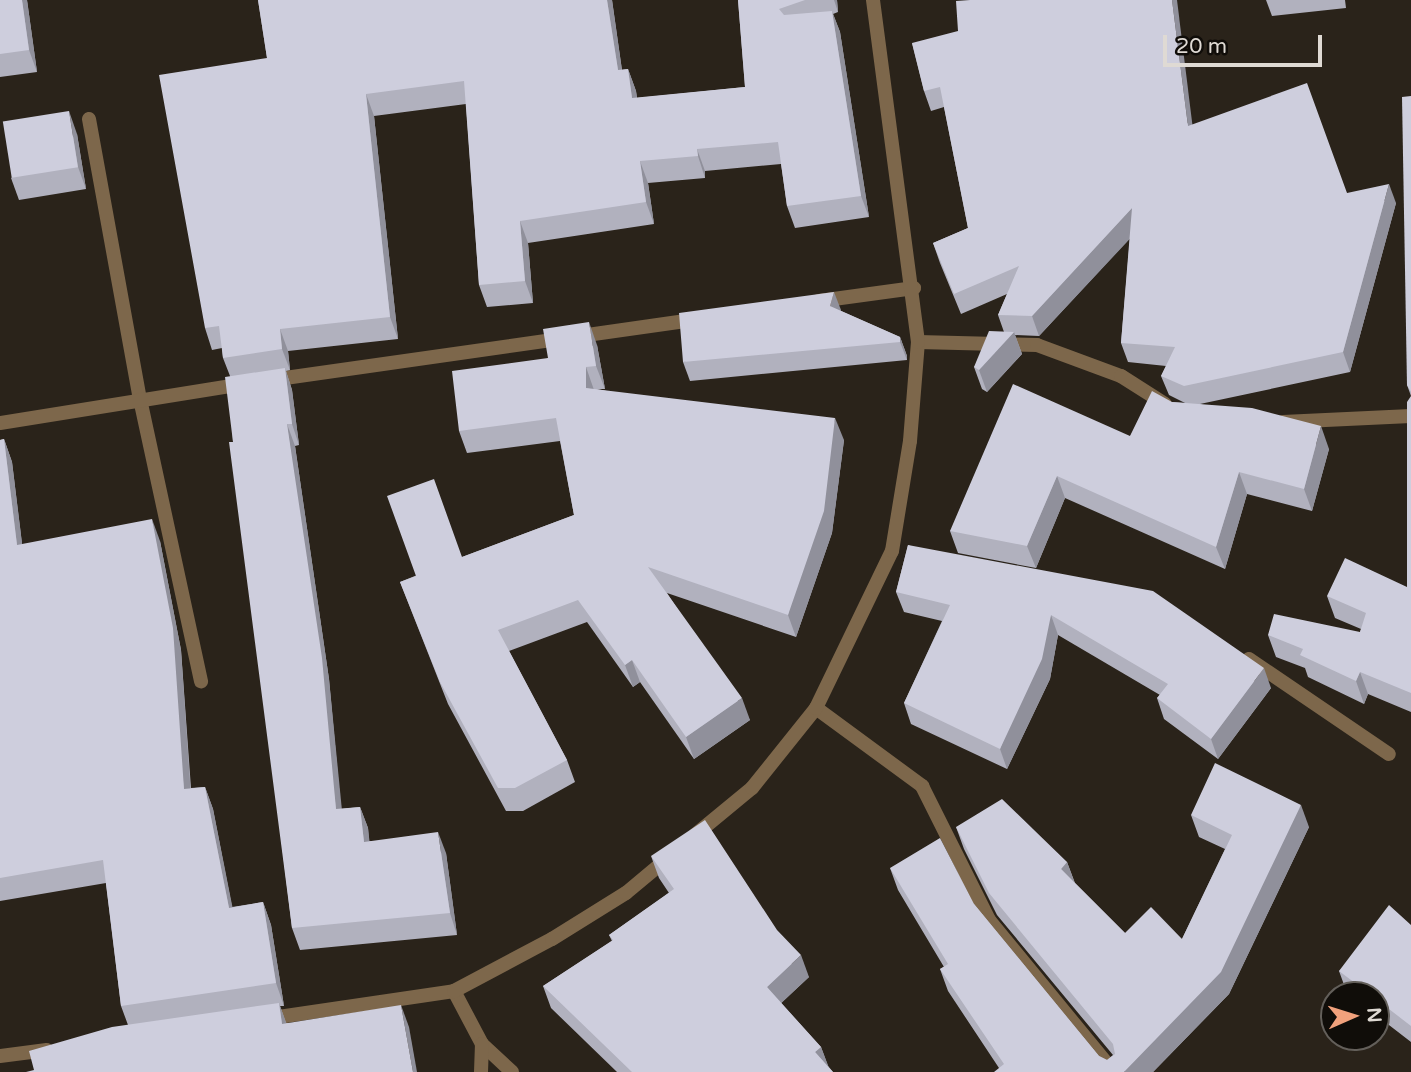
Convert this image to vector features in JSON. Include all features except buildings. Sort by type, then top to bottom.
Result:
[{"type":"street","points":[[243,1022],[454,991],[552,940],[626,892],[752,788],[816,708],[899,552],[918,342],[914,288],[873,0]]},
{"type":"street","points":[[89,119],[140,399],[201,681]]},
{"type":"street","points":[[804,303],[914,288]]},
{"type":"street","points":[[0,423],[140,399],[721,315]]},
{"type":"street","points":[[918,342],[1037,345],[1121,376],[1181,415]]},
{"type":"street","points":[[1273,421],[1411,416]]},
{"type":"street","points":[[1230,647],[1389,754]]},
{"type":"street","points":[[816,708],[922,786],[989,920],[1114,1072]]},
{"type":"street","points":[[454,991],[482,1044],[512,1072]]},
{"type":"street","points":[[481,1072],[482,1044]]},
{"type":"street","points":[[0,1056],[68,1047]]}]
